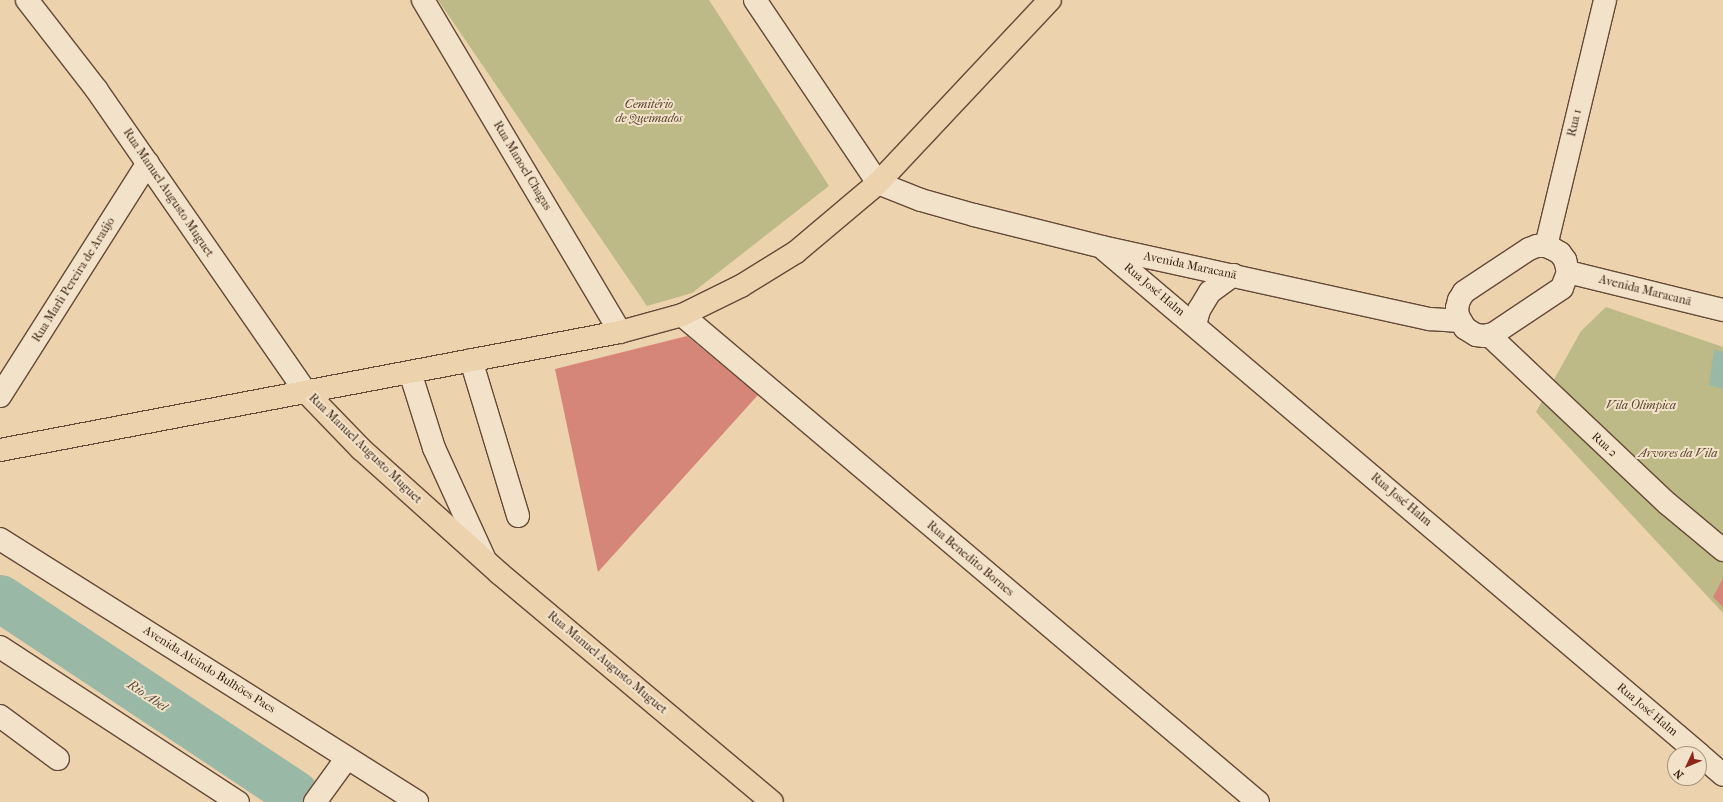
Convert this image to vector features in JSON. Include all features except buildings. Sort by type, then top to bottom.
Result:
[{"type":"main road","points":[[0,450],[620,332],[682,315],[741,286],[796,252],[878,184],[1050,0]]},
{"type":"main road","name":"Rua Manuel Augusto Muguet","points":[[306,392],[361,449],[485,560],[772,802]]},
{"type":"street","name":"Rua Manuel Augusto Muguet","points":[[27,0],[96,89],[306,392]]},
{"type":"street","name":"Rua Manoel Chagas","points":[[424,0],[620,332]]},
{"type":"street","points":[[755,0],[878,184]]},
{"type":"street","name":"Rua 1","points":[[1546,246],[1604,0]]},
{"type":"street","name":"Rua Marli Pereira de Araújo","points":[[0,396],[148,163]]},
{"type":"street","name":"Avenida Maracanã","points":[[878,184],[921,200],[974,215],[1102,247],[1430,319],[1460,321]]},
{"type":"street","points":[[1546,246],[1560,253],[1565,260],[1568,272],[1566,281],[1559,291],[1498,332],[1489,335],[1472,333],[1465,328],[1460,321],[1457,312],[1458,303],[1467,289],[1529,249],[1546,246]]},
{"type":"street","name":"Rua José Halm","points":[[1102,247],[1690,746]]},
{"type":"street","name":"Avenida Maracanã","points":[[1568,272],[1723,310]]},
{"type":"street","points":[[1195,325],[1198,310],[1210,292],[1234,275]]},
{"type":"street","name":"Rua Benedito Bornes","points":[[682,315],[1258,802]]},
{"type":"street","name":"Rua 2","points":[[1489,335],[1657,494],[1723,550]]},
{"type":"street","points":[[471,360],[518,516]]},
{"type":"street","points":[[410,372],[434,448],[485,560]]},
{"type":"street","name":"Avenida Alcindo Bulhões Paes","points":[[0,539],[417,802]]},
{"type":"street","points":[[0,646],[238,802]]},
{"type":"street","points":[[0,716],[58,758]]},
{"type":"street","points":[[314,802],[334,778],[347,758]]},
{"type":"street","name":"Rua José Halm","points":[[1707,761],[1723,775]]},
{"type":"green space","name":"Cemitério de Queimados","points":[[438,0],[709,0],[829,186],[692,293],[647,306]]},
{"type":"green space","name":"Vila Olimpica","points":[[1606,307],[1723,347],[1723,613],[1536,412],[1581,331]]},
{"type":"shaded area","points":[[1714,349],[1723,352],[1723,389],[1709,385]]},
{"type":"waterway","name":"Rio Abel","points":[[0,598],[295,794]]},
{"type":"park label","name":"Arvores da Vila","points":[[1678,454]]}]
